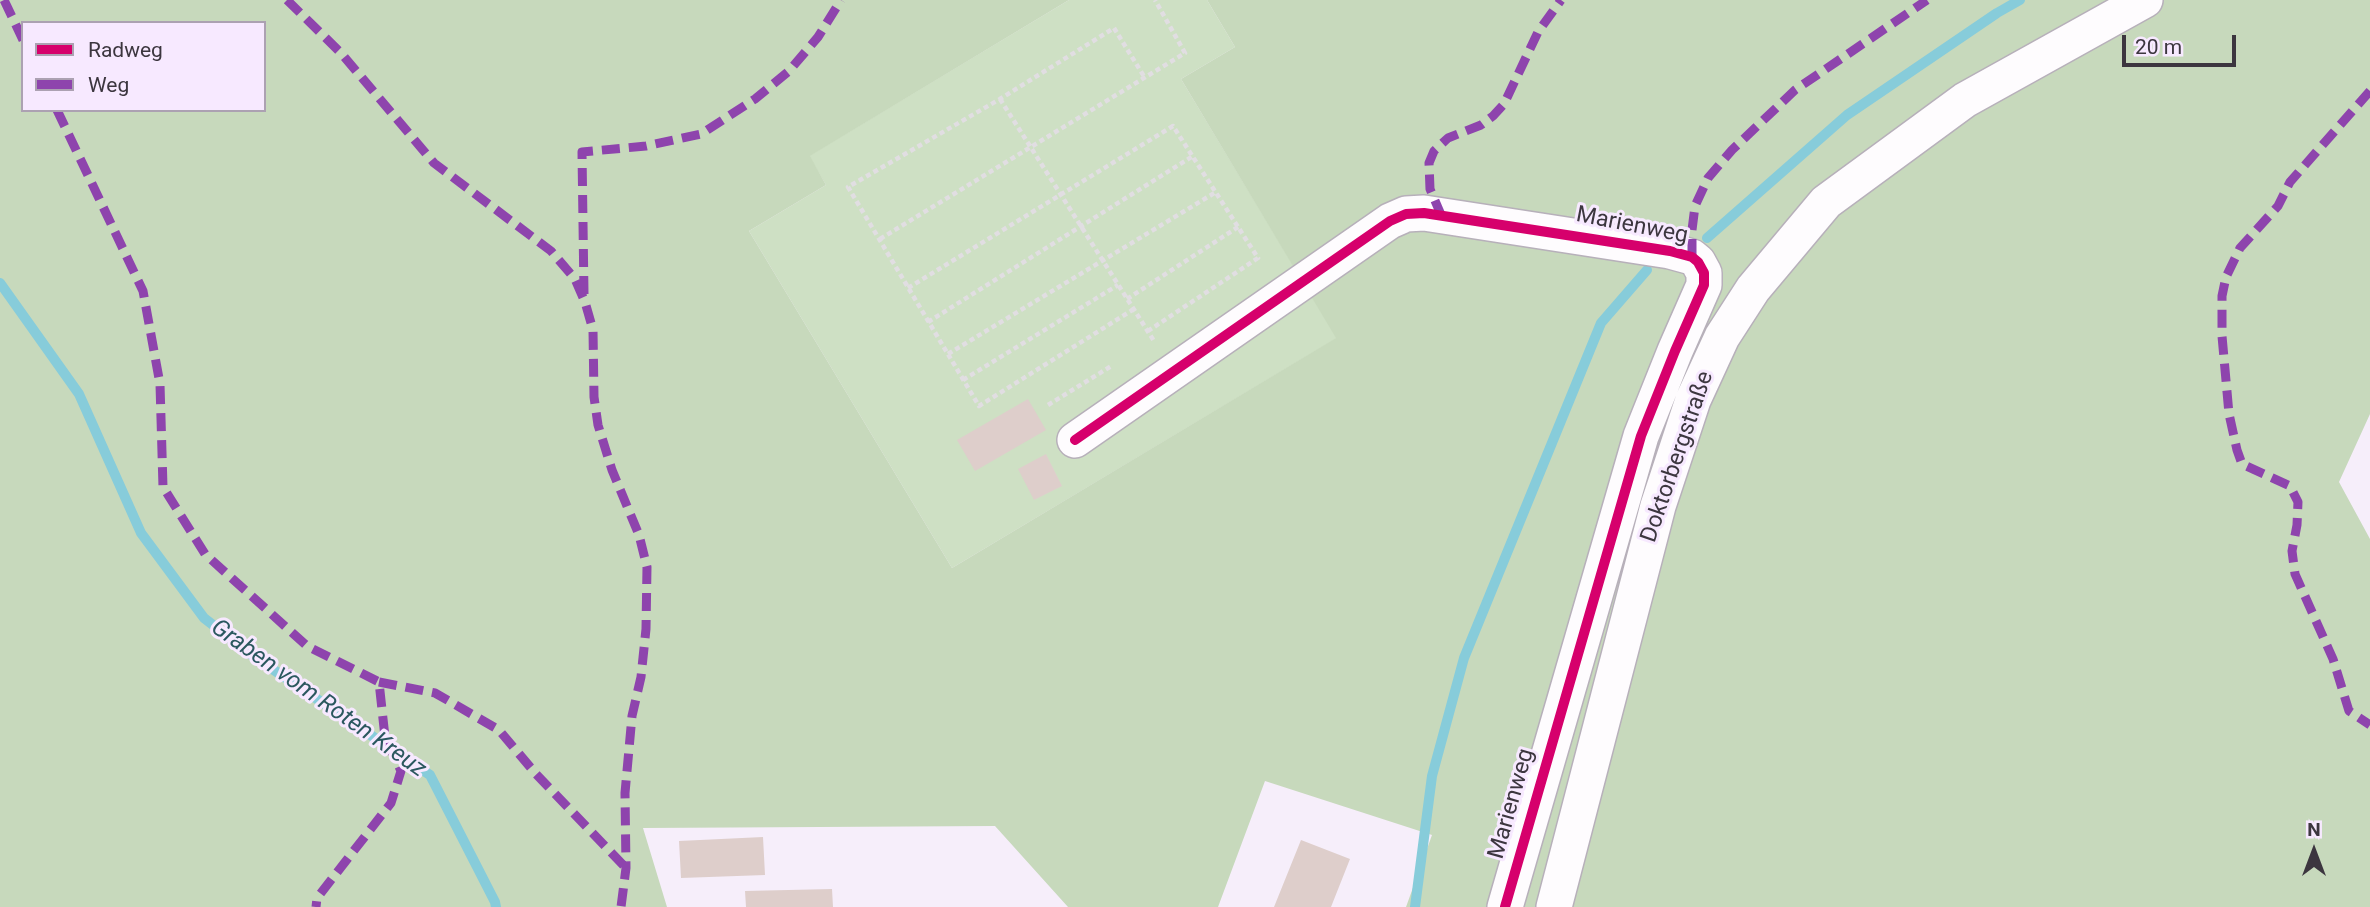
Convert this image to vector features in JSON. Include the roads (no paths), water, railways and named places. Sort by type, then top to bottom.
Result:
[{"type":"street","name":"Doktorbergstraße","points":[[1554,907],[1658,506],[1693,400],[1722,337],[1753,289],[1825,202],[1965,100],[2145,0]]},
{"type":"street","name":"Marienweg","points":[[1076,440],[1390,221],[1406,214],[1424,213],[1670,251],[1692,257],[1701,265],[1705,277],[1704,285],[1641,436],[1505,907]]},
{"type":"waterway","points":[[1707,238],[1847,115],[2020,0]]},
{"type":"waterway","points":[[1415,907],[1432,776],[1464,658],[1601,323],[1647,270]]},
{"type":"waterway","name":"Graben vom Roten Kreuz","points":[[0,283],[79,394],[141,533],[204,618],[253,656],[430,775],[496,907]]}]
